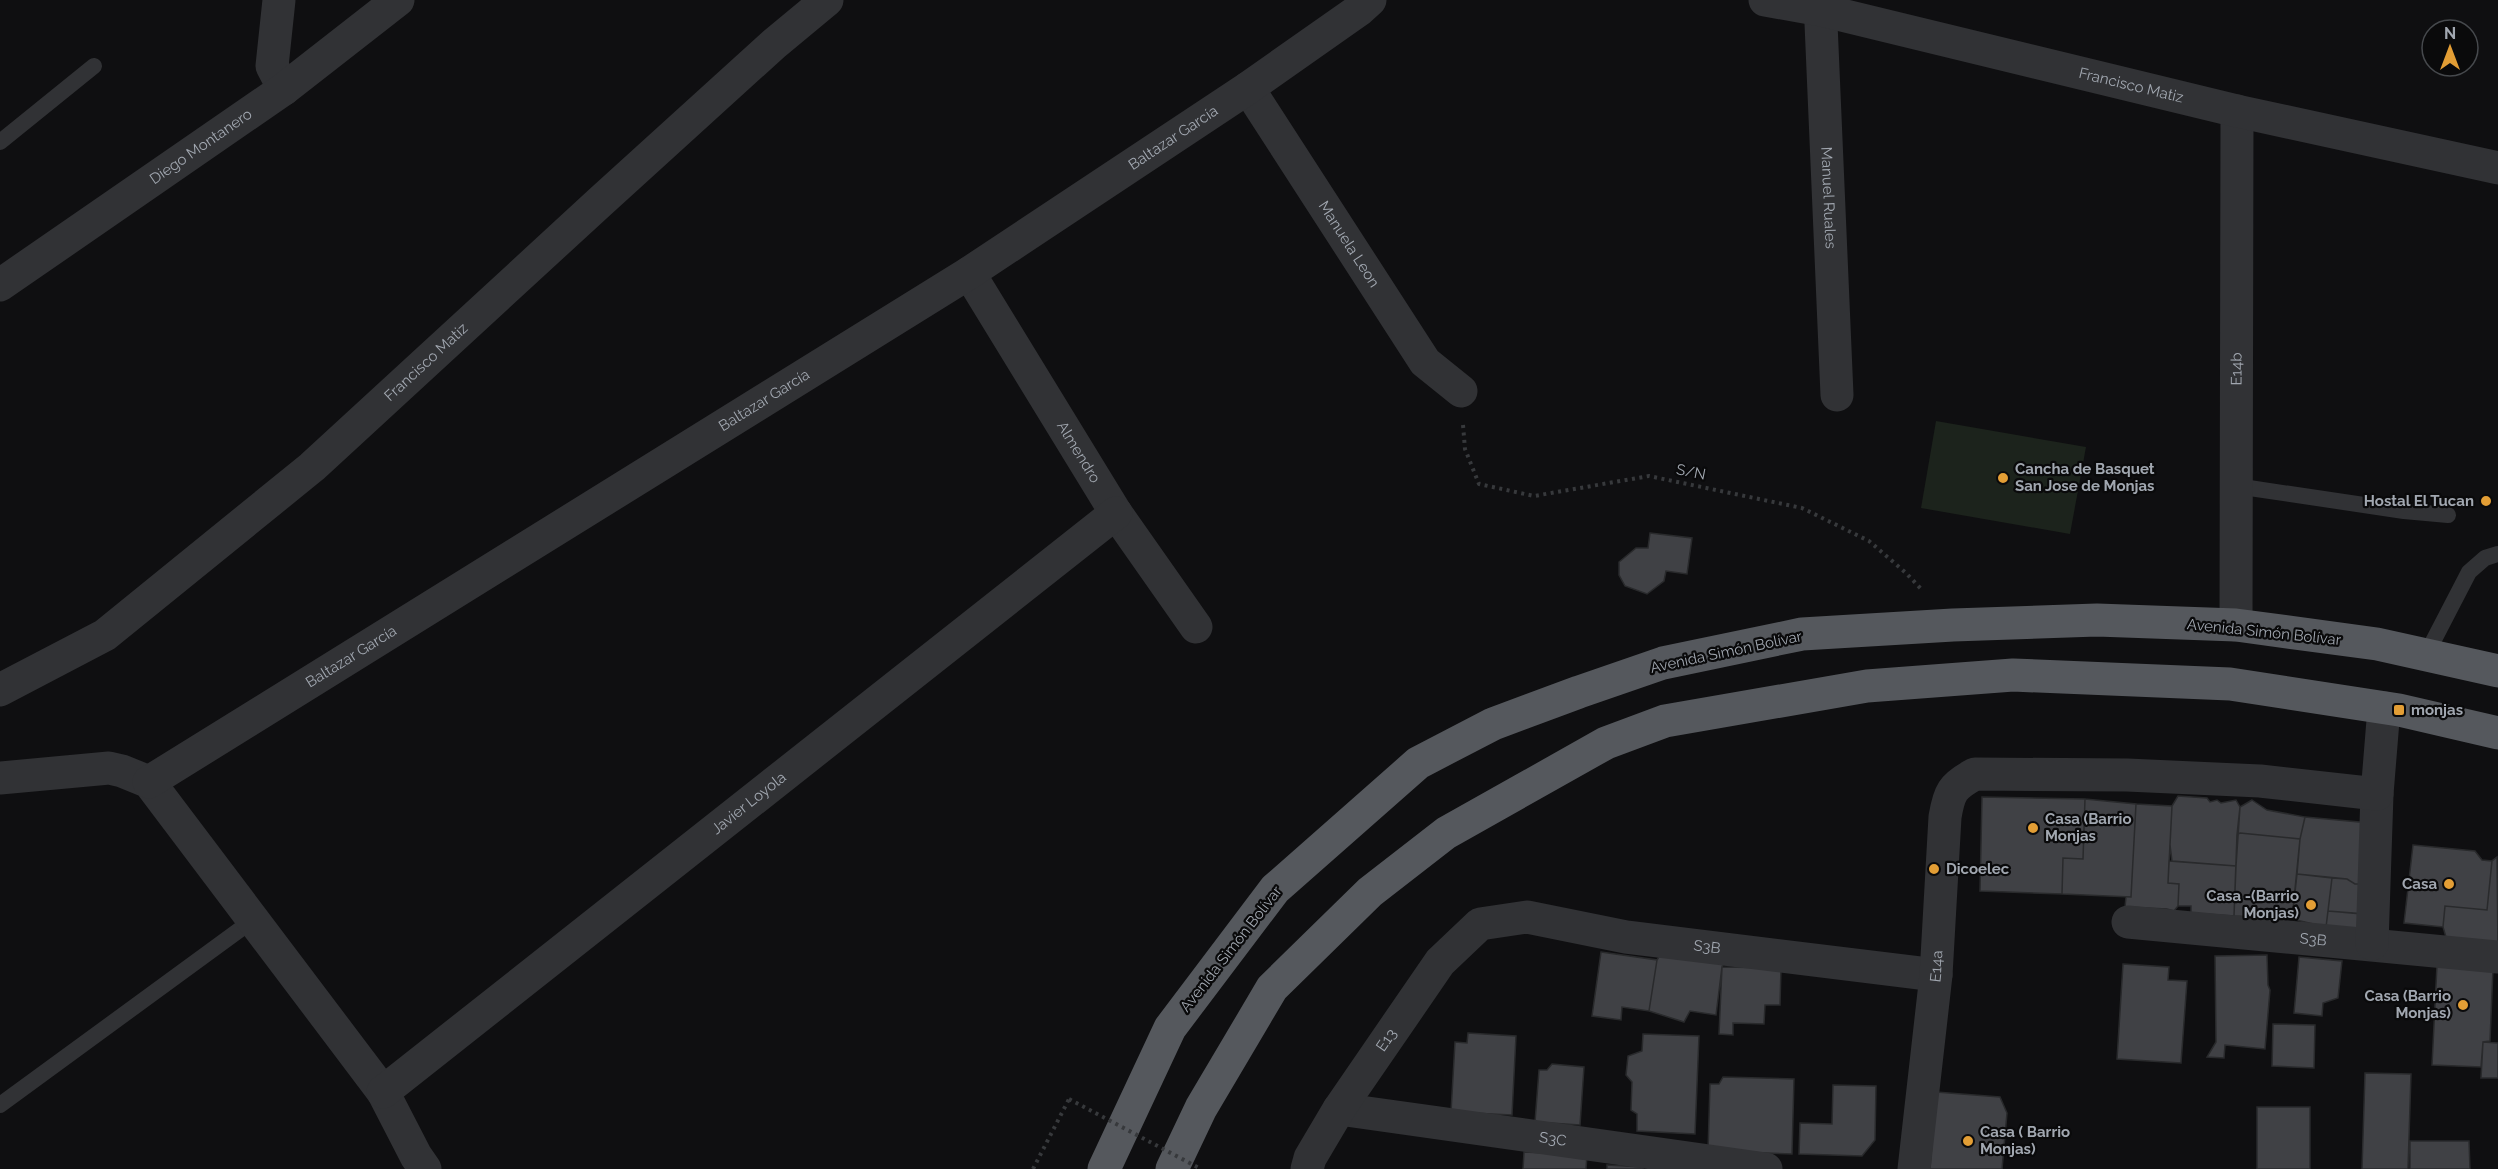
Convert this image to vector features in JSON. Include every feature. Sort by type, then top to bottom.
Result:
[{"type":"highway","name":"Avenida Simón Bolívar","points":[[1104,1169],[1170,1028],[1275,889],[1418,763],[1493,724],[1663,663],[1802,634],[1953,625],[2097,620],[2236,626],[2377,644],[2498,671]]},
{"type":"highway","points":[[1172,1169],[1201,1108],[1272,988],[1370,892],[1446,833],[1606,743],[1665,721],[1867,686],[2013,675],[2230,684],[2384,708],[2498,733]]},
{"type":"street","points":[[279,0],[272,66],[284,89]]},
{"type":"street","name":"Diego Montanero","points":[[0,285],[284,89],[398,0]]},
{"type":"street","name":"Francisco Matiz","points":[[0,690],[105,635],[312,467],[774,44],[827,0]]},
{"type":"street","name":"Baltazar García","points":[[149,782],[969,273],[1248,88],[1370,0]]},
{"type":"street","name":"Francisco Matiz","points":[[1765,0],[1821,5],[2237,111],[2498,168]]},
{"type":"street","name":"Manuel Ruales","points":[[1821,5],[1837,395]]},
{"type":"street","name":"Manuela Leon","points":[[1248,88],[1425,362],[1461,391]]},
{"type":"street","name":"E14b","points":[[2236,626],[2237,111]]},
{"type":"street","name":"Almendro","points":[[969,273],[1116,513],[1196,627]]},
{"type":"street","name":"Javier Loyola","points":[[383,1092],[1116,513]]},
{"type":"street","points":[[2372,944],[2384,708]]},
{"type":"street","points":[[0,778],[109,768],[149,782],[383,1092],[413,1165]]},
{"type":"street","name":"E14a","points":[[1914,1169],[1936,975],[1945,817],[1949,795],[1959,782],[1975,774],[2127,775],[2260,781],[2378,794]]},
{"type":"street","name":"S3B","points":[[1480,924],[1527,917],[1626,937],[1936,975]]},
{"type":"street","name":"S3B","points":[[2128,922],[2498,957]]},
{"type":"street","name":"E13","points":[[1306,1169],[1339,1109],[1440,962],[1480,924]]},
{"type":"street","name":"S3C","points":[[1339,1109],[1766,1169]]},
{"type":"lane","points":[[0,142],[94,66]]},
{"type":"lane","points":[[2236,486],[2404,511],[2448,515]]},
{"type":"lane","points":[[2426,655],[2469,572],[2485,558],[2498,554]]},
{"type":"lane","points":[[0,1105],[253,920]]},
{"type":"path","name":"S/N","points":[[1461,391],[1465,449],[1479,484],[1534,496],[1649,476],[1802,508],[1869,541],[1906,573],[1953,625]]},
{"type":"path","points":[[1034,1169],[1045,1142],[1069,1099],[1201,1169]]},
{"type":"shaded area","name":"Cancha de Basquet San Jose de Monjas","points":[[1936,421],[2086,447],[2070,534],[1921,508]]},
{"type":"building","points":[[1650,533],[1692,538],[1687,574],[1666,571],[1664,581],[1647,594],[1625,586],[1619,575],[1619,562],[1636,548],[1648,548]]},
{"type":"building","points":[[2178,796],[2207,798],[2210,802],[2217,800],[2221,803],[2236,800],[2240,807],[2236,866],[2172,861],[2170,845],[2172,806]]},
{"type":"building","name":"Casa (Barrio Monjas","points":[[1982,797],[2085,799],[2083,859],[2063,858],[2062,894],[1980,891]]},
{"type":"building","points":[[2085,799],[2136,804],[2131,897],[2062,894],[2063,858],[2083,859]]},
{"type":"building","points":[[2252,800],[2267,810],[2305,817],[2300,839],[2240,833],[2237,835],[2240,807]]},
{"type":"building","points":[[2136,804],[2172,806],[2168,883],[2179,884],[2178,906],[2174,911],[2125,907],[2126,897],[2131,897]]},
{"type":"building","points":[[2305,817],[2370,823],[2365,884],[2355,884],[2347,879],[2297,874],[2300,839]]},
{"type":"building","points":[[2240,833],[2300,839],[2292,919],[2234,916],[2237,835]]},
{"type":"building","name":"Casa","points":[[2413,845],[2475,851],[2482,860],[2492,861],[2487,910],[2445,906],[2443,927],[2404,923]]},
{"type":"building","name":"Casa","points":[[2497,857],[2498,951],[2448,944],[2443,927],[2445,906],[2487,910],[2492,861]]},
{"type":"building","points":[[2169,861],[2236,866],[2234,916],[2191,913],[2191,906],[2178,906],[2179,884],[2168,883]]},
{"type":"building","name":"Casa -(Barrio Monjas)","points":[[2297,874],[2332,878],[2326,927],[2292,919]]},
{"type":"building","points":[[2332,878],[2365,884],[2366,914],[2328,911]]},
{"type":"building","points":[[2328,911],[2362,914],[2359,930],[2326,927]]},
{"type":"building","points":[[1663,950],[1725,959],[1716,1015],[1690,1011],[1684,1022],[1649,1011],[1657,960]]},
{"type":"building","points":[[1601,952],[1657,960],[1649,1011],[1622,1007],[1621,1020],[1592,1016]]},
{"type":"building","points":[[2267,955],[2270,990],[2265,1049],[2225,1045],[2224,1058],[2207,1057],[2216,1042],[2215,956]]},
{"type":"building","points":[[2299,957],[2342,961],[2338,998],[2323,1003],[2322,1016],[2294,1013]]},
{"type":"building","points":[[2123,964],[2169,967],[2168,980],[2187,981],[2181,1063],[2117,1059]]},
{"type":"building","name":"Casa (Barrio Monjas)","points":[[2437,965],[2493,968],[2490,1041],[2483,1042],[2481,1067],[2432,1065]]},
{"type":"building","points":[[1722,967],[1781,968],[1780,1005],[1765,1005],[1764,1024],[1733,1023],[1733,1035],[1719,1034]]},
{"type":"building","points":[[2273,1024],[2315,1025],[2314,1068],[2272,1066]]},
{"type":"building","points":[[1468,1033],[1516,1036],[1512,1115],[1451,1112],[1455,1042],[1467,1043]]},
{"type":"building","points":[[1643,1034],[1699,1036],[1695,1134],[1637,1131],[1637,1114],[1631,1110],[1632,1082],[1626,1075],[1628,1056],[1642,1051]]},
{"type":"building","points":[[2483,1042],[2498,1043],[2498,1078],[2481,1078]]},
{"type":"building","points":[[1552,1064],[1584,1067],[1580,1125],[1535,1122],[1539,1070],[1547,1070]]},
{"type":"building","points":[[2365,1073],[2411,1074],[2408,1169],[2362,1169]]},
{"type":"building","points":[[1723,1077],[1794,1079],[1792,1154],[1708,1151],[1710,1084],[1719,1084]]},
{"type":"building","points":[[1833,1085],[1876,1086],[1875,1140],[1862,1156],[1799,1154],[1800,1123],[1832,1124]]},
{"type":"building","name":"Casa ( Barrio Monjas)","points":[[1936,1092],[2000,1097],[2007,1113],[2002,1169],[1930,1169]]},
{"type":"building","points":[[2257,1107],[2310,1107],[2310,1169],[2257,1169]]},
{"type":"building","points":[[2410,1141],[2469,1141],[2470,1169],[2410,1169]]},
{"type":"building","points":[[1524,1152],[1587,1155],[1586,1169],[1523,1169]]},
{"type":"building","points":[[1607,1165],[1643,1167],[1643,1169],[1607,1169]]},
{"type":"place","name":"Cancha de Basquet San Jose de Monjas","points":[[2003,478]]},
{"type":"place","name":"Hostal El Tucan","points":[[2486,501]]},
{"type":"place","name":"monjas","points":[[2399,710]]},
{"type":"place","name":"Casa (Barrio Monjas","points":[[2033,828]]},
{"type":"place","name":"Dicoelec","points":[[1934,869]]},
{"type":"place","name":"Casa","points":[[2449,884]]},
{"type":"place","name":"Casa -(Barrio Monjas)","points":[[2311,905]]},
{"type":"place","name":"Casa (Barrio Monjas)","points":[[2463,1005]]},
{"type":"place","name":"Casa ( Barrio Monjas)","points":[[1968,1141]]}]
